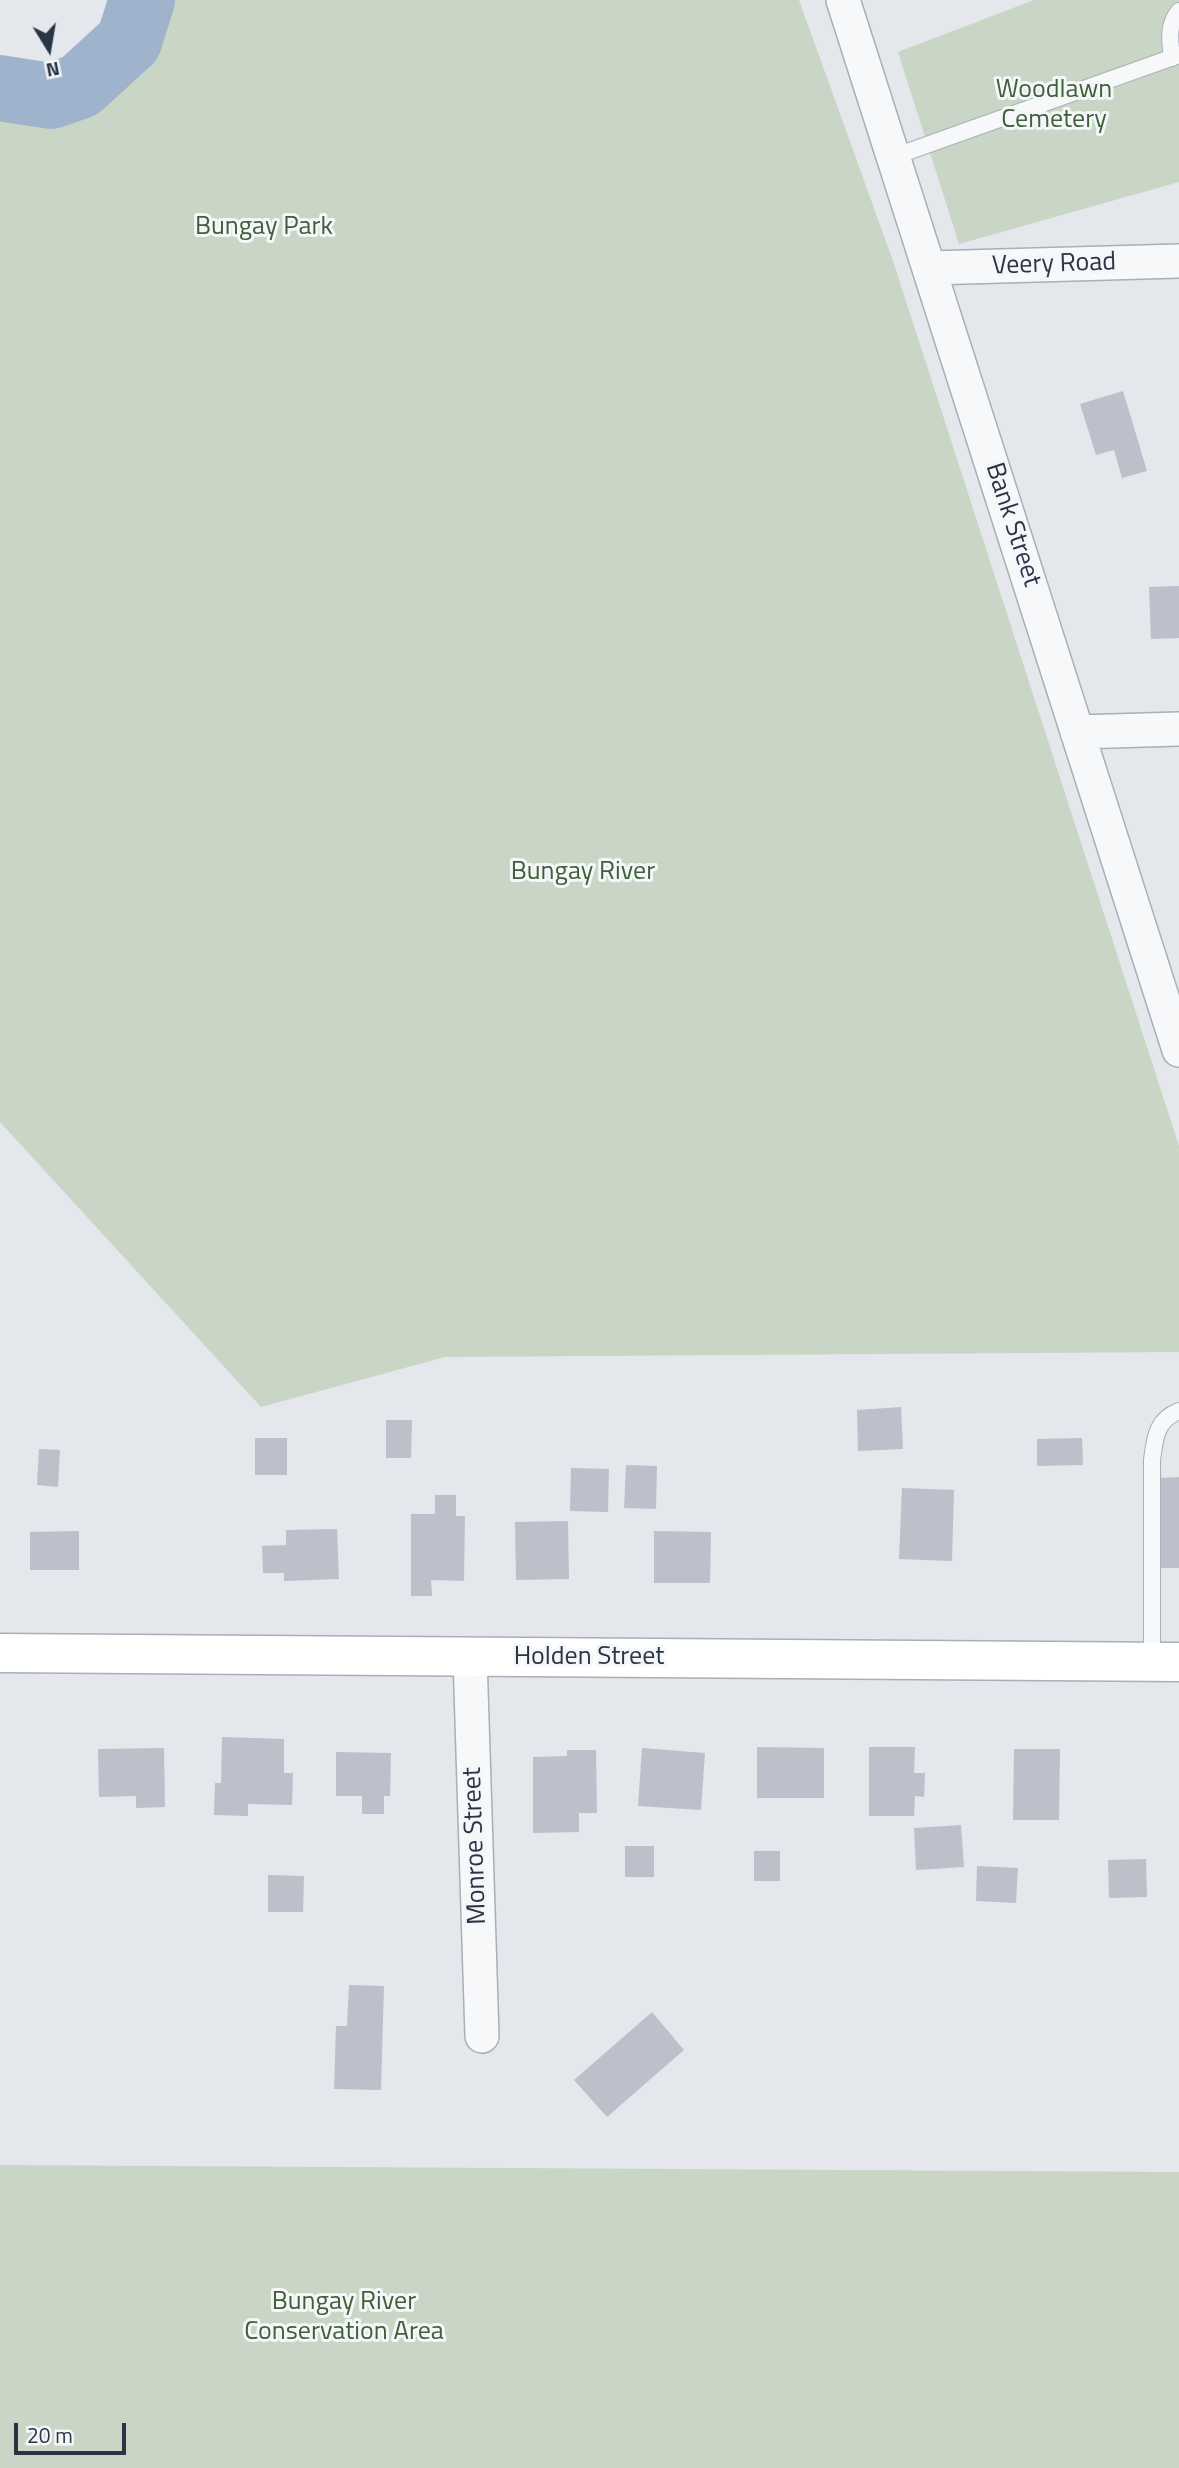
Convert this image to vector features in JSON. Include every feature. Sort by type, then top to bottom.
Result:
[{"type":"main road","name":"Holden Street","points":[[0,1653],[1166,1662]]},
{"type":"street","name":"Bank Street","points":[[843,0],[1179,1050]]},
{"type":"street","name":"Veery Road","points":[[929,268],[1179,261]]},
{"type":"street","points":[[1077,732],[1179,729]]},
{"type":"street","name":"Monroe Street","points":[[470,1657],[482,2036]]},
{"type":"lane","points":[[893,157],[1176,57],[1169,35],[1173,18],[1179,11]]},
{"type":"lane","points":[[1166,1662],[1152,1460],[1155,1432],[1165,1419],[1179,1411]]},
{"type":"green space","name":"Bungay River","points":[[142,0],[799,0],[893,261],[1179,1146],[1179,1352],[445,1357],[261,1407],[0,1122],[0,88],[51,96],[80,86],[129,41]]},
{"type":"green space","name":"Woodlawn Cemetery","points":[[1034,0],[1179,0],[1179,182],[959,244],[898,52]]},
{"type":"green space","name":"Bungay River Conservation Area","points":[[0,2165],[1179,2172],[1179,2468],[0,2468]]},
{"type":"building","points":[[1123,391],[1147,471],[1122,478],[1114,450],[1096,455],[1080,404]]},
{"type":"building","points":[[1179,586],[1179,638],[1151,639],[1149,587]]},
{"type":"building","points":[[901,1407],[903,1449],[858,1451],[857,1410]]},
{"type":"building","points":[[386,1420],[412,1420],[411,1458],[386,1458]]},
{"type":"building","points":[[255,1438],[287,1438],[287,1475],[255,1475]]},
{"type":"building","points":[[1082,1438],[1083,1465],[1037,1466],[1037,1439]]},
{"type":"building","points":[[39,1449],[60,1450],[58,1487],[37,1485]]},
{"type":"building","points":[[626,1465],[657,1466],[656,1509],[624,1508]]},
{"type":"building","points":[[571,1468],[609,1469],[608,1512],[570,1511]]},
{"type":"building","points":[[1179,1477],[1179,1568],[1161,1568],[1160,1478]]},
{"type":"building","points":[[902,1488],[954,1490],[952,1561],[899,1559]]},
{"type":"building","points":[[435,1495],[456,1495],[456,1516],[465,1516],[464,1581],[431,1580],[432,1596],[411,1596],[411,1514],[435,1514]]},
{"type":"building","points":[[568,1521],[569,1579],[516,1580],[515,1522]]},
{"type":"building","points":[[337,1529],[339,1579],[284,1581],[284,1573],[263,1573],[262,1546],[286,1545],[286,1530]]},
{"type":"building","points":[[79,1531],[79,1570],[30,1570],[30,1532]]},
{"type":"building","points":[[654,1531],[711,1532],[710,1583],[654,1583]]},
{"type":"building","points":[[222,1737],[284,1739],[284,1773],[293,1773],[292,1805],[248,1804],[248,1816],[214,1815],[215,1783],[221,1783]]},
{"type":"building","points":[[757,1747],[824,1748],[824,1798],[757,1798]]},
{"type":"building","points":[[869,1747],[915,1747],[914,1773],[925,1773],[924,1797],[915,1796],[914,1816],[869,1816]]},
{"type":"building","points":[[164,1748],[165,1807],[136,1808],[136,1796],[99,1797],[98,1749]]},
{"type":"building","points":[[642,1748],[705,1753],[701,1810],[638,1806]]},
{"type":"building","points":[[1014,1749],[1060,1749],[1059,1820],[1013,1820]]},
{"type":"building","points":[[567,1750],[596,1750],[597,1813],[579,1813],[579,1832],[533,1833],[533,1757],[567,1756]]},
{"type":"building","points":[[336,1752],[391,1753],[390,1796],[384,1796],[384,1814],[362,1814],[362,1796],[336,1796]]},
{"type":"building","points":[[961,1825],[964,1867],[916,1870],[914,1828]]},
{"type":"building","points":[[625,1846],[654,1846],[654,1877],[625,1877]]},
{"type":"building","points":[[754,1851],[780,1851],[780,1881],[754,1881]]},
{"type":"building","points":[[1146,1859],[1147,1897],[1109,1898],[1108,1860]]},
{"type":"building","points":[[977,1866],[1018,1868],[1016,1903],[976,1901]]},
{"type":"building","points":[[268,1875],[304,1876],[303,1912],[268,1912]]},
{"type":"building","points":[[349,1985],[384,1986],[381,2090],[334,2089],[336,2026],[347,2026]]},
{"type":"building","points":[[652,2012],[684,2050],[607,2117],[574,2080]]},
{"type":"waterway","name":"Bungay River","points":[[0,88],[51,96],[80,86],[129,41],[142,0]]},
{"type":"park label","name":"Bungay Park","points":[[264,228]]}]
